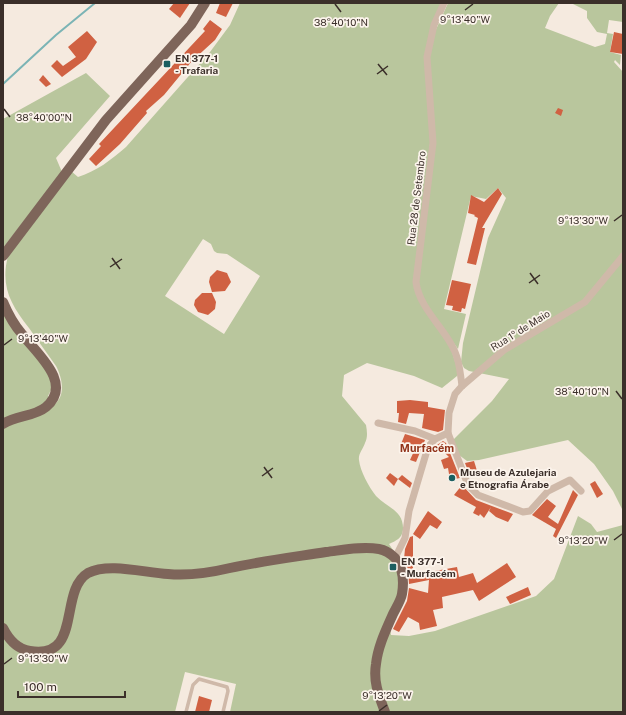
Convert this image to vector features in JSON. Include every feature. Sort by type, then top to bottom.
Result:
[{"type":"main road","points":[[3,256],[106,120],[191,25],[205,3]]},
{"type":"main road","points":[[3,302],[21,333],[50,368],[56,384],[54,396],[44,408],[3,424]]},
{"type":"main road","points":[[3,628],[11,641],[23,650],[45,651],[55,646],[66,634],[76,586],[88,574],[104,568],[168,574],[201,574],[263,561],[356,548],[378,549],[395,558],[402,572],[402,595],[383,635],[376,664],[375,687],[385,712]]},
{"type":"street","name":"Rua 28 de Setembro","points":[[444,3],[434,25],[427,57],[433,143],[416,282],[420,297],[444,332],[458,357],[462,386]]},
{"type":"street","name":"Rua 1º de Maio","points":[[448,433],[449,413],[455,394],[462,386],[504,350],[585,302],[623,256]]},
{"type":"street","points":[[378,423],[415,431],[435,439]]},
{"type":"street","points":[[395,558],[405,538],[409,511],[428,447],[435,439],[448,433],[468,485],[478,495],[523,512],[530,511],[548,491],[570,480],[581,491]]},
{"type":"lane","points":[[186,712],[193,685],[199,679],[227,687],[228,691],[223,712]]},
{"type":"green space","points":[[240,3],[441,3],[429,35],[431,135],[414,283],[450,345],[457,368],[457,376],[442,388],[414,376],[367,363],[344,375],[342,396],[366,425],[367,438],[359,458],[365,479],[376,496],[398,514],[403,523],[403,530],[400,537],[389,544],[404,567],[390,628],[391,635],[409,636],[435,631],[536,596],[554,579],[578,516],[591,524],[597,532],[623,525],[623,712],[230,712],[236,684],[185,672],[175,712],[3,712],[3,309],[52,378],[52,388],[48,396],[55,404],[61,396],[62,391],[60,375],[56,366],[12,303],[6,286],[5,277],[8,256],[71,171],[78,177],[85,175],[104,165],[126,147],[210,52],[230,25]],"holes":[[[203,239],[211,244],[214,251],[217,253],[227,254],[260,276],[224,334],[165,296]]]},
{"type":"green space","points":[[448,3],[559,3],[550,16],[545,28],[595,47],[605,44],[607,34],[597,32],[587,18],[587,11],[571,3],[623,3],[623,22],[609,20],[607,33],[613,34],[610,52],[621,55],[620,65],[615,60],[614,62],[623,72],[623,511],[613,491],[594,464],[568,440],[479,460],[467,461],[459,455],[453,440],[492,401],[509,379],[469,371],[464,368],[461,362],[463,343],[488,238],[506,198],[498,188],[486,199],[471,196],[444,309],[466,314],[458,349],[423,300],[418,287],[435,143],[429,57],[433,36]]},
{"type":"green space","points":[[86,73],[110,96],[56,158],[62,172],[3,248],[3,119]]},
{"type":"building","points":[[174,3],[190,3],[180,18],[169,9]]},
{"type":"building","points":[[220,3],[233,3],[226,17],[216,13]]},
{"type":"building","points":[[210,20],[222,29],[215,40],[192,61],[164,95],[146,111],[147,113],[120,144],[96,166],[89,159],[101,146],[99,144],[205,31],[203,29]]},
{"type":"building","points":[[87,31],[97,42],[86,59],[62,77],[51,66],[57,60],[63,66],[76,57],[68,47]]},
{"type":"building","points":[[614,32],[623,34],[623,54],[610,52]]},
{"type":"building","points":[[43,75],[51,84],[46,87],[39,80]]},
{"type":"building","points":[[558,108],[563,110],[561,116],[555,113]]},
{"type":"building","points":[[498,188],[502,194],[482,228],[485,228],[476,265],[467,263],[478,218],[474,216],[475,215],[468,213],[471,195],[484,202]]},
{"type":"building","points":[[217,270],[227,273],[231,282],[225,291],[212,292],[209,282],[210,277]]},
{"type":"building","points":[[452,280],[471,284],[465,309],[462,308],[461,312],[452,310],[453,306],[446,305]]},
{"type":"building","points":[[202,293],[212,293],[216,302],[215,309],[208,315],[198,312],[194,305],[195,300]]},
{"type":"building","points":[[410,400],[428,402],[428,407],[445,410],[443,430],[438,432],[422,428],[424,414],[409,413],[406,424],[398,422],[399,413],[397,413],[397,401]]},
{"type":"building","points":[[405,434],[425,440],[416,462],[410,460],[415,449],[401,444]]},
{"type":"building","points":[[443,441],[446,443],[460,478],[450,480],[448,468],[444,469],[441,460],[449,457],[437,445]]},
{"type":"building","points":[[474,461],[478,474],[470,476],[465,463]]},
{"type":"building","points":[[390,473],[398,479],[394,486],[386,478]]},
{"type":"building","points":[[402,475],[412,483],[410,488],[398,479]]},
{"type":"building","points":[[595,481],[603,494],[597,498],[590,484]]},
{"type":"building","points":[[462,485],[476,500],[513,514],[508,522],[496,517],[489,511],[491,507],[484,518],[480,514],[479,516],[473,513],[476,507],[454,495]]},
{"type":"building","points":[[573,490],[578,495],[556,538],[553,536],[556,529],[532,515],[547,499],[556,506],[548,517],[558,524]]},
{"type":"building","points":[[428,511],[442,522],[437,529],[430,525],[420,539],[413,534]]},
{"type":"building","points":[[413,536],[413,575],[457,567],[459,577],[473,573],[477,583],[507,563],[516,577],[479,601],[473,590],[442,597],[443,608],[433,610],[437,626],[420,630],[419,623],[408,617],[399,632],[393,629],[407,601],[409,588],[428,593],[429,580],[409,584],[408,569],[404,559],[405,549],[410,537]]},
{"type":"building","points":[[528,587],[531,595],[510,604],[506,597]]},
{"type":"building","points":[[199,696],[212,700],[209,712],[195,712]]},
{"type":"waterway","points":[[3,84],[56,35],[95,3]]},
{"type":"place","name":"EN 377-1 - Trafaria","points":[[167,64]]},
{"type":"place","name":"Museu de Azulejaria e Etnografia Árabe","points":[[452,478]]},
{"type":"place","name":"EN 377-1 - Murfacém","points":[[393,567]]},
{"type":"district","name":"Murfacém","points":[[427,448]]}]
